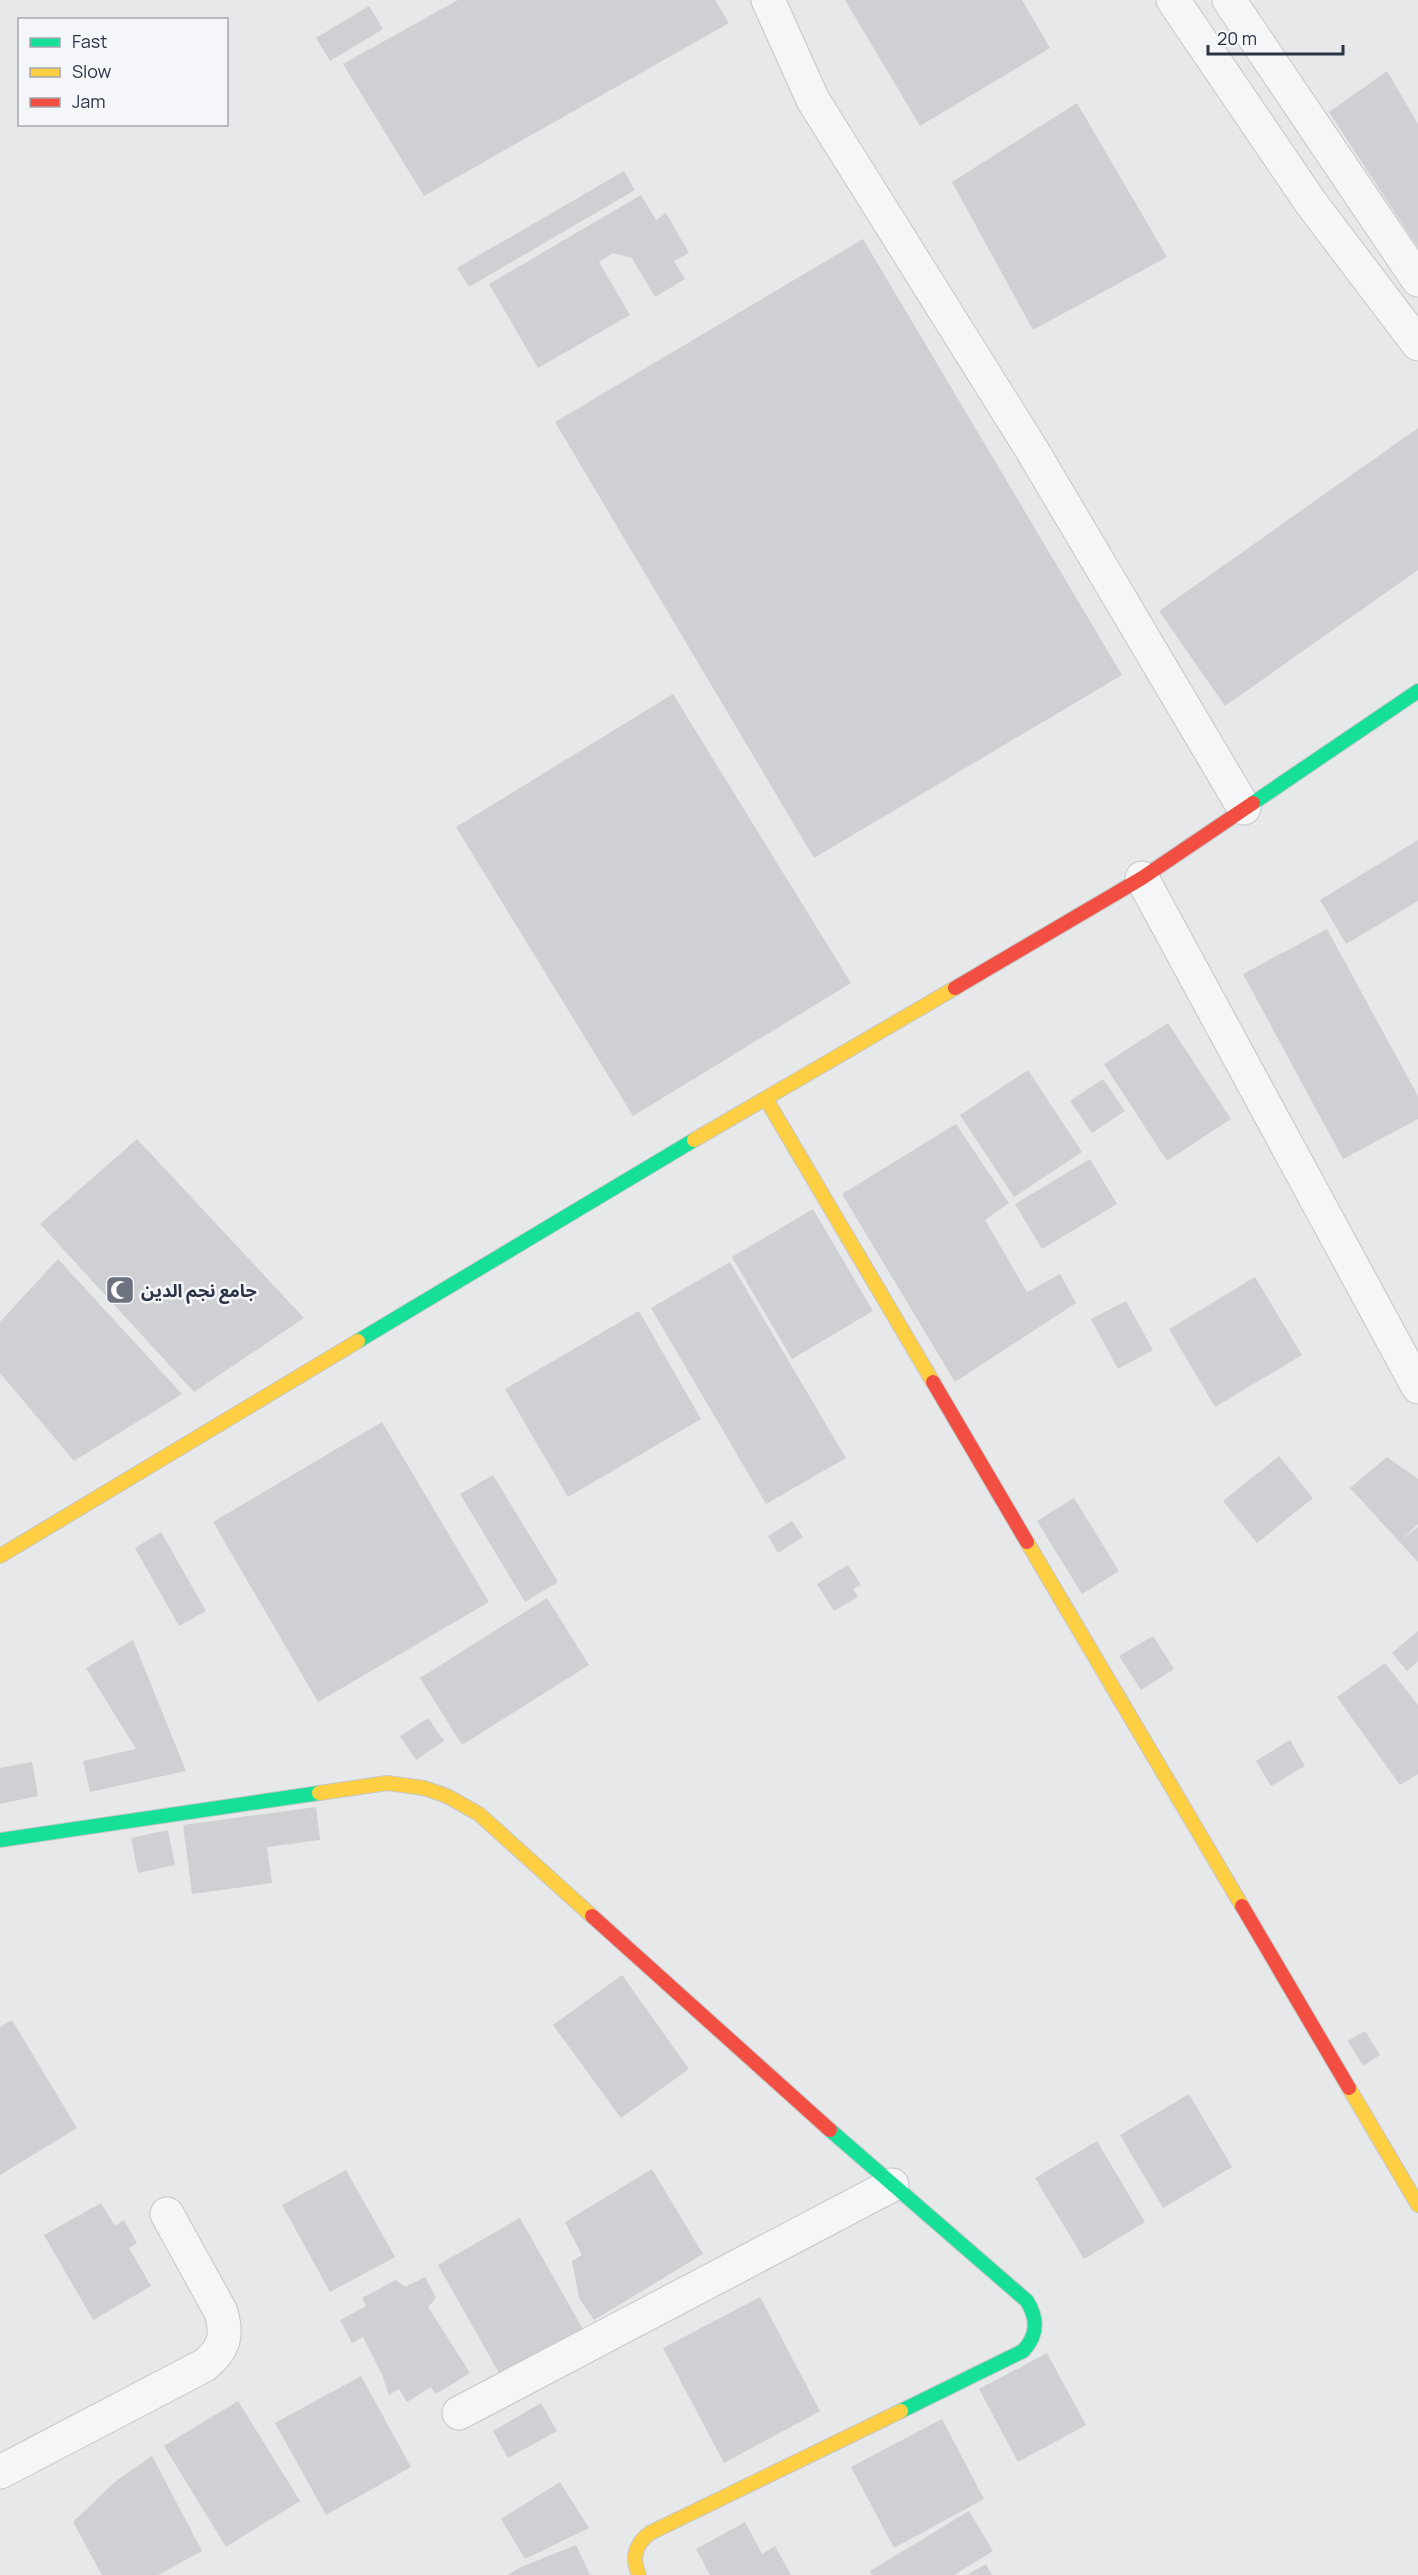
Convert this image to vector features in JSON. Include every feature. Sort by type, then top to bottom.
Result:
[{"type":"street","points":[[768,0],[813,100],[1032,450],[1244,808]]},
{"type":"street","points":[[1173,0],[1311,203],[1418,344]]},
{"type":"street","points":[[1231,1],[1418,280]]},
{"type":"street","points":[[0,1556],[590,1202],[1142,878],[1418,691]]},
{"type":"street","points":[[1142,878],[1418,1387]]},
{"type":"street","points":[[766,1099],[1418,2205]]},
{"type":"street","points":[[0,1840],[387,1783],[426,1788],[445,1794],[479,1814],[892,2185],[1027,2301],[1034,2311],[1036,2324],[1031,2343],[1023,2351],[650,2532],[640,2539],[634,2550],[633,2559],[639,2575]]},
{"type":"street","points":[[459,2413],[892,2185]]},
{"type":"street","points":[[0,2472],[205,2365],[216,2355],[224,2342],[226,2326],[221,2312],[167,2214]]},
{"type":"building","points":[[458,0],[715,0],[729,23],[424,196],[343,64]]},
{"type":"building","points":[[845,0],[1022,0],[1050,48],[920,126]]},
{"type":"building","points":[[369,6],[383,29],[330,61],[316,38]]},
{"type":"building","points":[[1387,71],[1418,124],[1418,248],[1329,112]]},
{"type":"building","points":[[1077,103],[1167,257],[1033,330],[952,182]]},
{"type":"building","points":[[624,171],[635,190],[469,287],[457,268]]},
{"type":"building","points":[[641,195],[656,220],[666,213],[689,253],[674,261],[685,279],[655,297],[632,258],[613,253],[599,262],[630,315],[538,368],[489,284]]},
{"type":"building","points":[[863,239],[1122,675],[814,858],[555,422]]},
{"type":"building","points":[[1418,428],[1418,570],[1225,706],[1159,611]]},
{"type":"building","points":[[673,694],[851,983],[633,1116],[456,827]]},
{"type":"building","points":[[1418,840],[1418,901],[1346,944],[1320,900]]},
{"type":"building","points":[[1327,929],[1418,1096],[1418,1119],[1343,1159],[1243,974]]},
{"type":"building","points":[[1168,1023],[1231,1119],[1167,1161],[1104,1064]]},
{"type":"building","points":[[1028,1070],[1082,1152],[1014,1197],[960,1115]]},
{"type":"building","points":[[1103,1079],[1125,1111],[1092,1133],[1070,1101]]},
{"type":"building","points":[[956,1124],[1009,1203],[985,1220],[1027,1292],[1060,1274],[1076,1303],[955,1382],[842,1194]]},
{"type":"building","points":[[137,1139],[304,1318],[194,1392],[40,1224]]},
{"type":"building","points":[[1090,1159],[1117,1204],[1042,1249],[1015,1204]]},
{"type":"building","points":[[813,1209],[873,1311],[792,1359],[732,1257]]},
{"type":"building","points":[[58,1259],[182,1394],[74,1461],[0,1373],[0,1322]]},
{"type":"building","points":[[730,1262],[846,1458],[766,1504],[651,1308]]},
{"type":"building","points":[[1255,1277],[1302,1355],[1215,1407],[1169,1329]]},
{"type":"building","points":[[1126,1301],[1153,1350],[1118,1369],[1091,1319]]},
{"type":"building","points":[[639,1311],[701,1419],[568,1497],[505,1389]]},
{"type":"building","points":[[382,1422],[489,1602],[318,1702],[213,1522]]},
{"type":"building","points":[[1279,1456],[1313,1498],[1257,1543],[1223,1501]]},
{"type":"building","points":[[1387,1457],[1418,1479],[1418,1524],[1402,1539],[1418,1527],[1418,1562],[1350,1488]]},
{"type":"building","points":[[493,1475],[558,1582],[525,1602],[460,1494]]},
{"type":"building","points":[[1074,1498],[1119,1571],[1082,1594],[1037,1521]]},
{"type":"building","points":[[792,1521],[803,1537],[778,1553],[768,1536]]},
{"type":"building","points":[[161,1532],[206,1611],[179,1626],[135,1548]]},
{"type":"building","points":[[848,1565],[861,1585],[853,1589],[858,1597],[834,1611],[817,1584]]},
{"type":"building","points":[[547,1598],[589,1665],[462,1745],[420,1678]]},
{"type":"building","points":[[1418,1631],[1418,1661],[1407,1671],[1392,1653]]},
{"type":"building","points":[[1153,1636],[1174,1669],[1141,1690],[1119,1656]]},
{"type":"building","points":[[133,1640],[186,1771],[90,1792],[83,1761],[136,1749],[86,1668]]},
{"type":"building","points":[[1385,1663],[1418,1705],[1418,1774],[1400,1785],[1337,1697]]},
{"type":"building","points":[[428,1718],[444,1741],[416,1760],[400,1736]]},
{"type":"building","points":[[1290,1740],[1305,1766],[1271,1786],[1256,1761]]},
{"type":"building","points":[[32,1762],[38,1796],[0,1804],[0,1768]]},
{"type":"building","points":[[316,1807],[320,1840],[267,1847],[272,1883],[192,1894],[183,1825]]},
{"type":"building","points":[[168,1830],[175,1865],[138,1873],[131,1838]]},
{"type":"building","points":[[622,1975],[689,2069],[621,2118],[553,2025]]},
{"type":"building","points":[[12,2020],[77,2128],[0,2175],[0,2027]]},
{"type":"building","points":[[1365,2031],[1380,2055],[1363,2066],[1348,2041]]},
{"type":"building","points":[[1189,2094],[1232,2167],[1163,2208],[1120,2135]]},
{"type":"building","points":[[1097,2141],[1145,2222],[1084,2259],[1035,2178]]},
{"type":"building","points":[[652,2169],[703,2254],[594,2320],[579,2298],[572,2261],[582,2255],[565,2222]]},
{"type":"building","points":[[346,2170],[395,2257],[330,2292],[282,2205]]},
{"type":"building","points":[[101,2203],[115,2226],[124,2220],[137,2243],[129,2248],[151,2286],[93,2320],[44,2235]]},
{"type":"building","points":[[520,2218],[585,2333],[503,2380],[438,2265]]},
{"type":"building","points":[[425,2277],[436,2298],[428,2307],[470,2373],[436,2394],[431,2387],[407,2402],[399,2389],[389,2395],[363,2337],[352,2343],[340,2320],[366,2306],[362,2298],[396,2280],[405,2287]]},
{"type":"building","points":[[760,2297],[820,2411],[724,2463],[663,2348]]},
{"type":"building","points":[[1047,2353],[1086,2425],[1018,2462],[979,2389]]},
{"type":"building","points":[[361,2376],[411,2467],[326,2515],[275,2423]]},
{"type":"building","points":[[238,2401],[300,2501],[226,2547],[164,2446]]},
{"type":"building","points":[[541,2403],[557,2431],[508,2458],[493,2431]]},
{"type":"building","points":[[942,2419],[984,2499],[894,2548],[851,2467]]},
{"type":"building","points":[[152,2456],[202,2551],[158,2575],[102,2575],[73,2522],[116,2481]]},
{"type":"building","points":[[560,2482],[589,2528],[525,2559],[501,2519]]},
{"type":"building","points":[[969,2511],[993,2551],[954,2575],[872,2575],[870,2571]]},
{"type":"building","points":[[745,2522],[762,2554],[775,2546],[791,2575],[710,2575],[696,2549]]},
{"type":"building","points":[[576,2545],[590,2575],[507,2575],[521,2567]]},
{"type":"building","points":[[986,2564],[992,2575],[966,2575]]},
{"type":"traffic: fast","points":[[1253,803],[1418,691]]},
{"type":"traffic: fast","points":[[358,1341],[694,1140]]},
{"type":"traffic: fast","points":[[0,1840],[319,1793]]},
{"type":"traffic: fast","points":[[830,2130],[1027,2301],[1035,2321],[1032,2339],[1023,2351],[901,2411]]},
{"type":"traffic: slow","points":[[694,1140],[955,988]]},
{"type":"traffic: slow","points":[[766,1099],[933,1382]]},
{"type":"traffic: slow","points":[[0,1556],[358,1341]]},
{"type":"traffic: slow","points":[[1027,1542],[1242,1906]]},
{"type":"traffic: slow","points":[[319,1793],[387,1783],[424,1788],[447,1796],[479,1814],[592,1916]]},
{"type":"traffic: slow","points":[[1349,2088],[1418,2205]]},
{"type":"traffic: slow","points":[[639,2575],[635,2563],[636,2552],[641,2542],[650,2533],[901,2411]]},
{"type":"traffic: jam","points":[[955,988],[1142,878],[1253,803]]},
{"type":"traffic: jam","points":[[933,1382],[1027,1542]]},
{"type":"traffic: jam","points":[[1242,1906],[1349,2088]]},
{"type":"traffic: jam","points":[[592,1916],[830,2130]]},
{"type":"place","name":"جامع نجم الدين","points":[[120,1290]]}]
